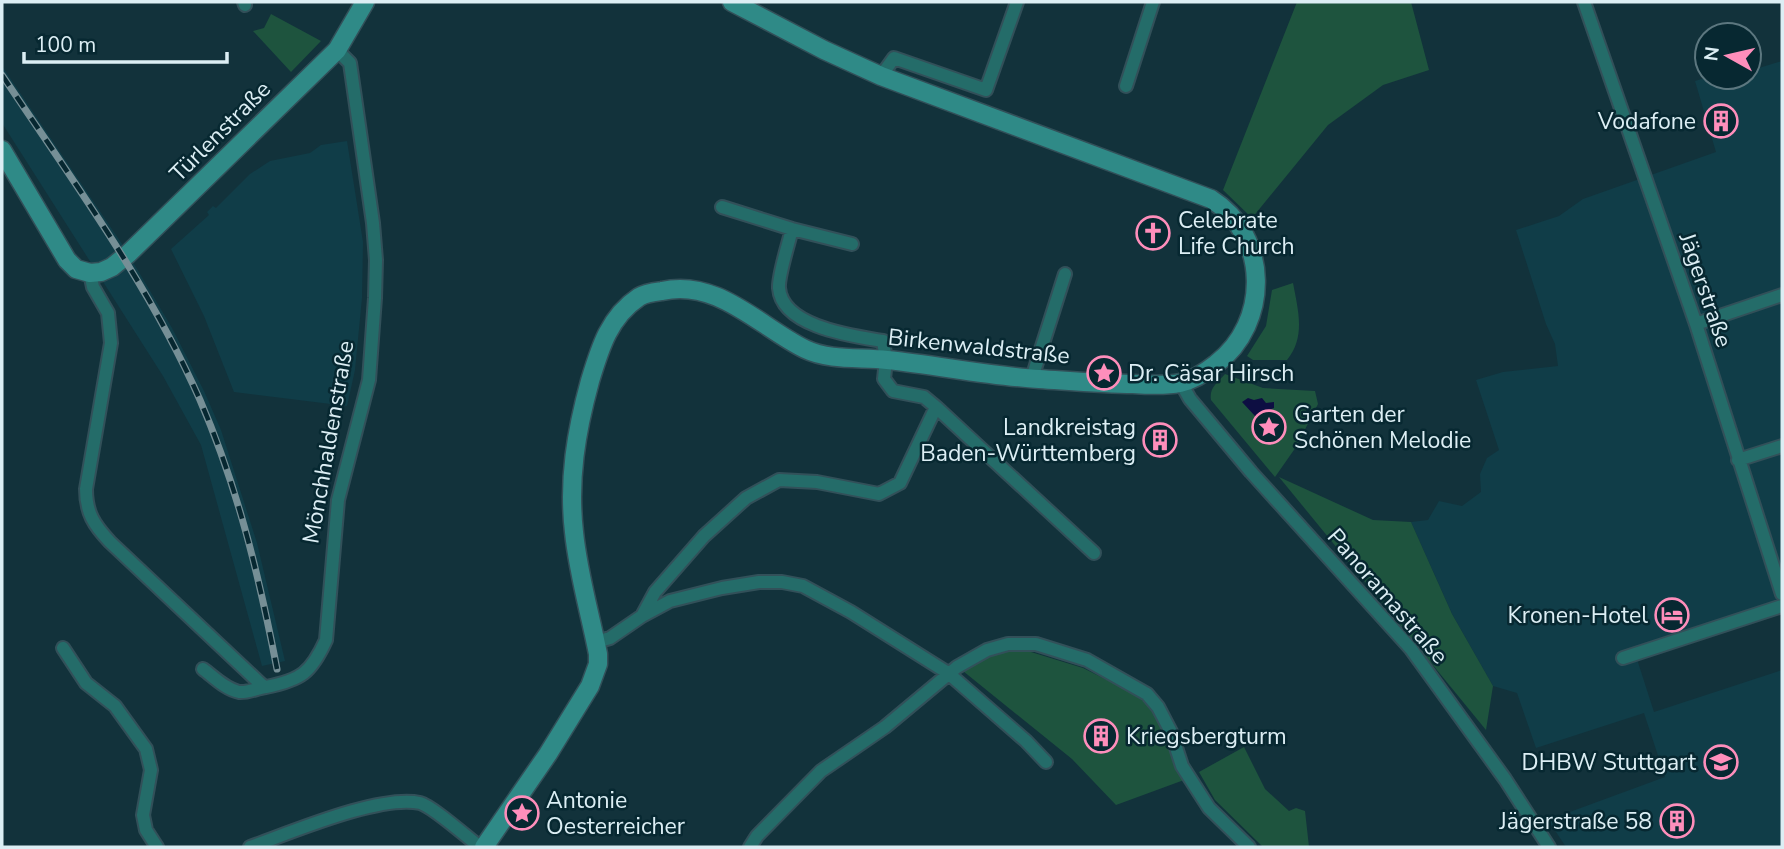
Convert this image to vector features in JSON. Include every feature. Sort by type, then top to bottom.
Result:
[{"type":"street","name":"Türlenstraße","points":[[90,273],[112,267],[135,248],[337,50],[365,2]]},
{"type":"street","name":"Birkenwaldstraße","points":[[489,845],[590,686],[598,664],[574,534],[571,496],[573,465],[578,427],[600,346],[615,317],[642,295],[670,289],[705,293],[739,307],[804,348],[819,354],[1031,379],[1108,384],[1181,383],[1209,370],[1229,354],[1250,321],[1256,298],[1257,277],[1246,237],[1229,212],[1197,193],[881,76],[732,2]]},
{"type":"street","points":[[881,76],[894,58],[986,90],[1017,2]]},
{"type":"street","points":[[1126,86],[1153,2]]},
{"type":"street","name":"Jägerstraße","points":[[1584,2],[1696,324],[1782,594]]},
{"type":"street","name":"Mönchhaldenstraße","points":[[203,669],[230,689],[243,693],[282,684],[307,672],[319,656],[326,640],[338,500],[369,380],[376,273],[373,223],[350,63],[337,50]]},
{"type":"street","points":[[2,150],[67,260],[76,269],[90,273],[93,287],[108,313],[111,343],[86,489],[88,512],[94,525],[264,687]]},
{"type":"street","points":[[722,207],[852,244]]},
{"type":"street","points":[[792,229],[779,288],[789,310],[825,331],[883,341],[886,360],[884,379],[893,391],[924,397],[1094,553]]},
{"type":"street","points":[[1031,379],[1065,274]]},
{"type":"street","points":[[1696,324],[1782,295]]},
{"type":"street","name":"Panoramastraße","points":[[1181,383],[1190,399],[1251,472],[1411,649],[1505,779],[1549,847]]},
{"type":"street","points":[[642,616],[655,592],[704,536],[746,498],[779,480],[817,482],[879,494],[900,483],[936,407]]},
{"type":"street","points":[[1738,460],[1782,446]]},
{"type":"street","points":[[596,642],[610,638],[670,601],[760,582],[803,586],[851,612],[948,673],[1046,762]]},
{"type":"street","points":[[1623,658],[1782,606]]},
{"type":"street","points":[[750,847],[821,771],[885,727],[948,673],[987,650],[1008,644],[1036,644],[1087,660],[1147,694],[1158,707],[1171,732],[1182,766],[1209,808],[1249,847]]},
{"type":"street","points":[[63,648],[86,683],[115,706],[146,749],[151,770],[143,815],[146,830],[157,847]]},
{"type":"street","points":[[250,847],[358,810],[391,802],[422,803],[489,845]]},
{"type":"shaded area","points":[[1782,61],[1782,608],[1635,653],[1654,712],[1782,670],[1782,847],[1566,847],[1548,820],[1665,777],[1644,713],[1536,748],[1517,693],[1493,686],[1452,614],[1411,522],[1428,520],[1439,501],[1462,506],[1481,492],[1480,474],[1487,458],[1499,450],[1476,380],[1503,372],[1558,366],[1555,344],[1516,230],[1559,216],[1583,199],[1716,152],[1698,91],[1763,91],[1763,67]]},
{"type":"shaded area","points":[[2,66],[124,247],[172,328],[204,391],[221,430],[257,543],[285,661],[262,666],[201,445],[163,376],[2,123]]},
{"type":"shaded area","points":[[347,141],[363,242],[362,298],[355,370],[347,406],[234,392],[204,316],[171,249],[209,215],[207,212],[213,206],[216,208],[250,174],[270,161],[310,153],[321,145]]},
{"type":"shaded area","points":[[1248,398],[1262,398],[1266,403],[1274,402],[1274,408],[1263,412],[1263,420],[1257,424],[1255,416],[1242,402]]},
{"type":"green space","points":[[1297,2],[1411,2],[1429,70],[1383,85],[1328,125],[1252,218],[1223,190]]},
{"type":"green space","points":[[271,14],[321,41],[291,72],[253,31],[264,28]]},
{"type":"green space","points":[[1293,283],[1299,333],[1293,351],[1287,360],[1253,360],[1247,356],[1266,326],[1272,290]]},
{"type":"green space","name":"Garten der Schönen Melodie","points":[[1225,374],[1263,388],[1315,391],[1318,404],[1296,447],[1275,477],[1211,400],[1212,389]]},
{"type":"green space","points":[[1279,477],[1373,520],[1411,522],[1452,614],[1493,686],[1486,730]]},
{"type":"green space","points":[[1009,649],[1031,652],[1083,668],[1141,697],[1157,718],[1184,780],[1116,805],[1072,759],[963,671],[972,662]]},
{"type":"green space","points":[[1244,747],[1265,789],[1289,811],[1296,808],[1305,811],[1309,847],[1263,847],[1215,800],[1199,772]]},
{"type":"railway","points":[[2,75],[133,274],[180,357],[200,400],[226,466],[246,533],[277,669]]},
{"type":"place","name":"Vodafone","points":[[1721,121]]},
{"type":"place","name":"Celebrate Life Church","points":[[1153,233]]},
{"type":"place","name":"Dr. Cäsar Hirsch","points":[[1104,373]]},
{"type":"place","name":"Garten der Schönen Melodie","points":[[1269,427]]},
{"type":"place","name":"Landkreistag Baden-Württemberg","points":[[1160,440]]},
{"type":"place","name":"Kronen-Hotel","points":[[1672,615]]},
{"type":"place","name":"Kriegsbergturm","points":[[1101,736]]},
{"type":"place","name":"DHBW Stuttgart","points":[[1721,762]]},
{"type":"place","name":"Antonie Oesterreicher","points":[[522,813]]},
{"type":"place","name":"Jägerstraße 58","points":[[1677,821]]}]
